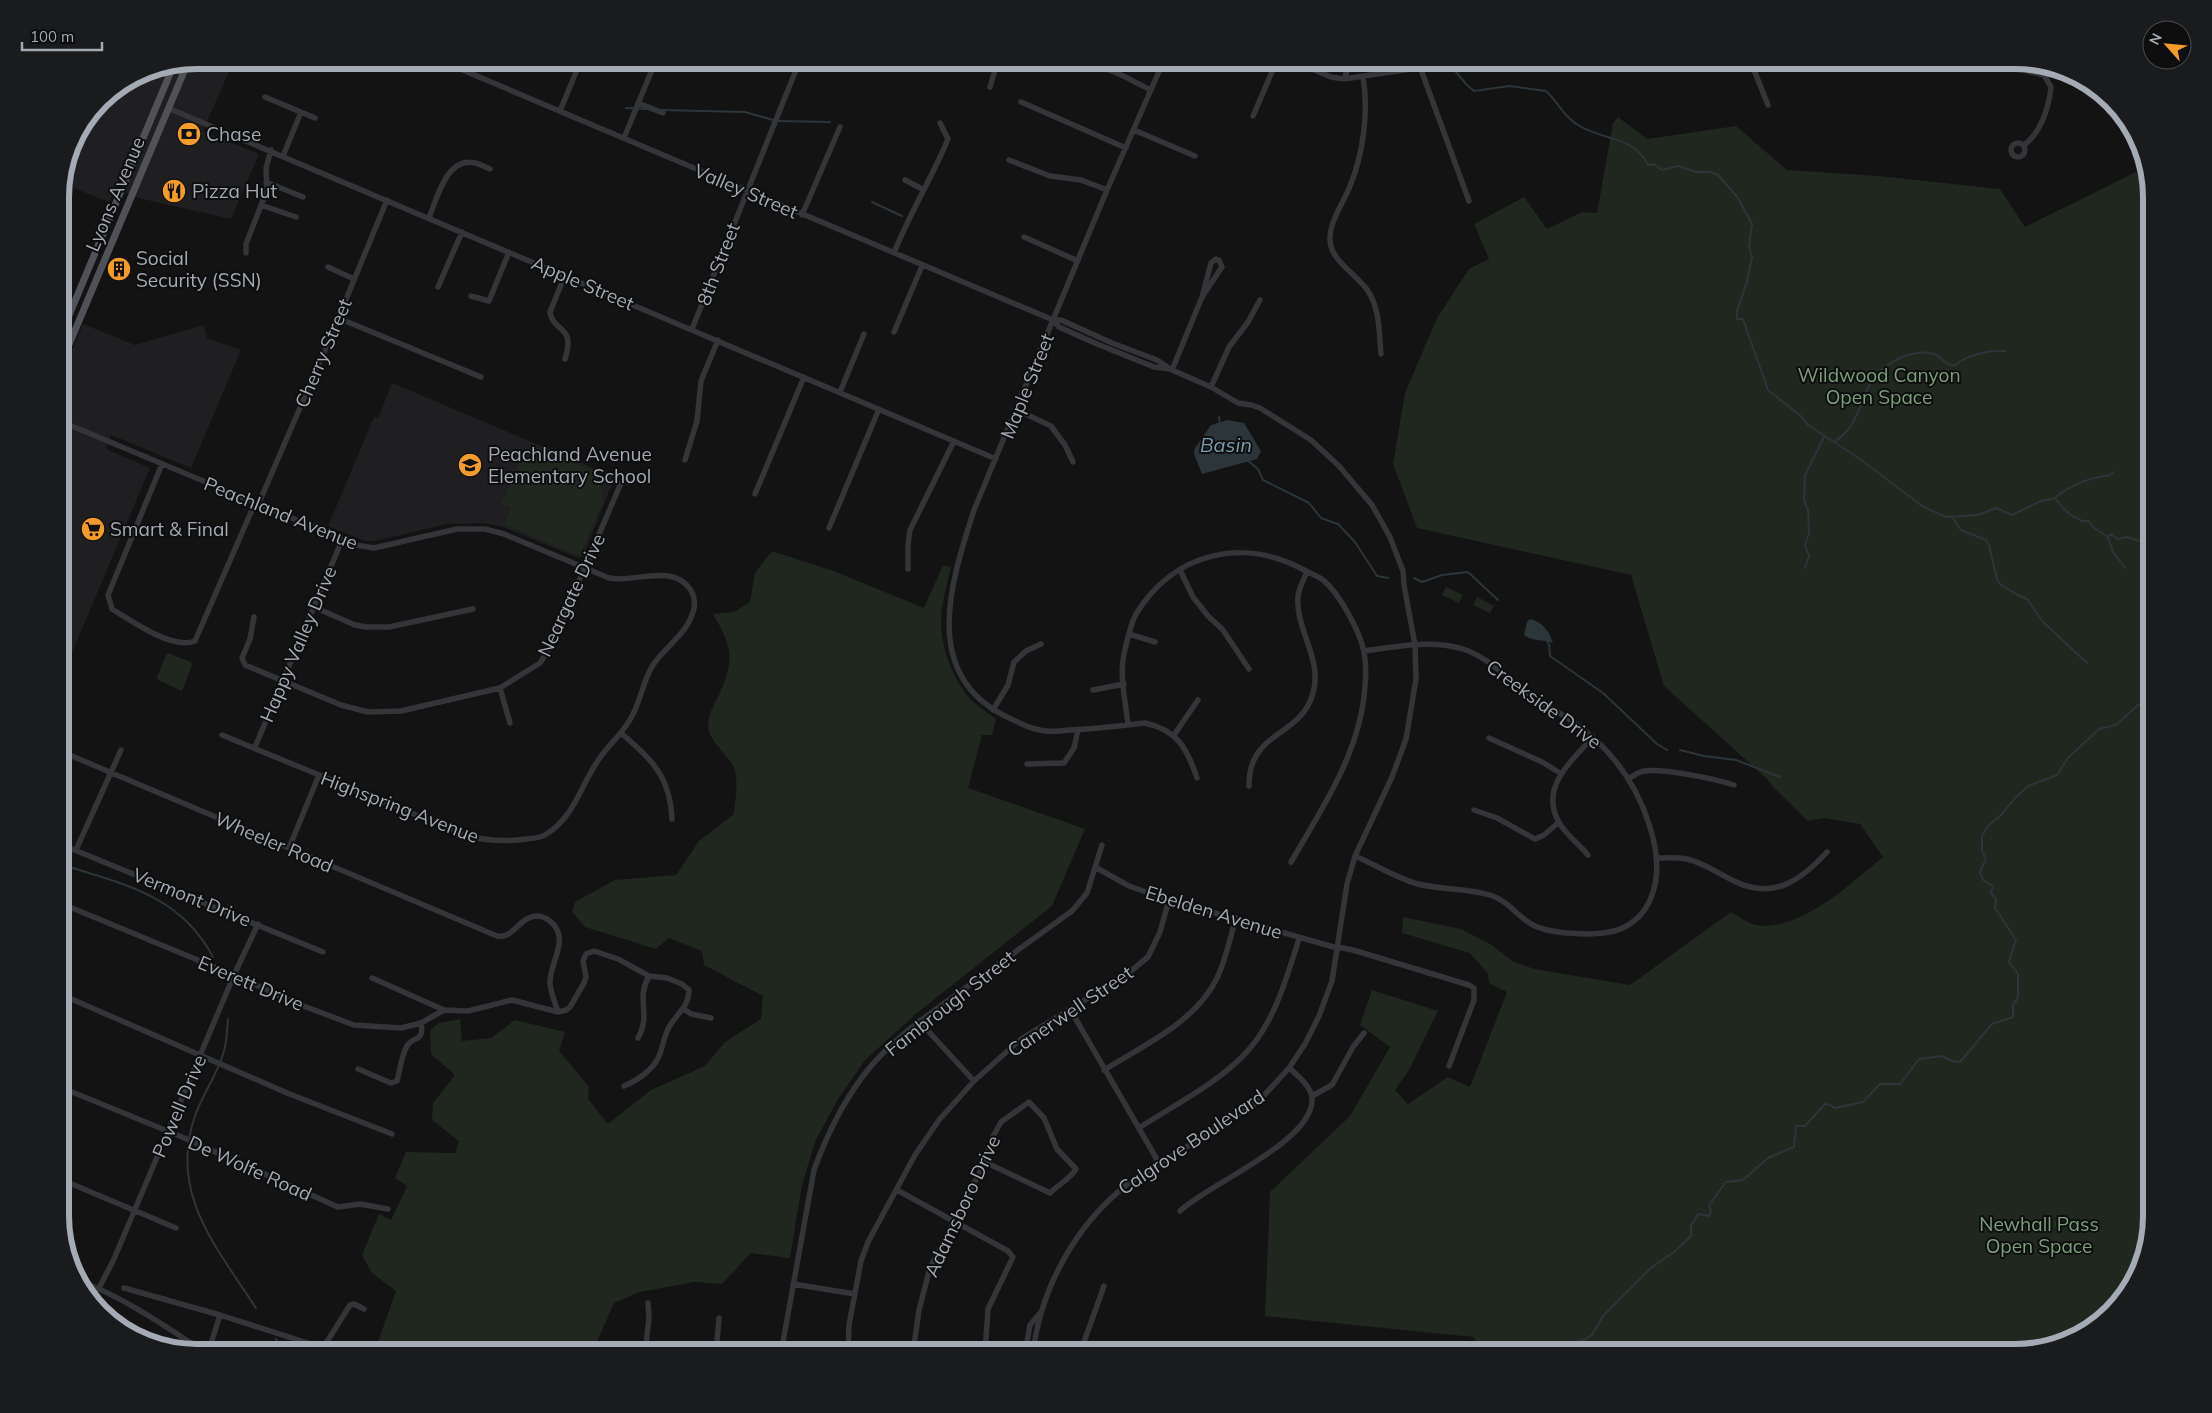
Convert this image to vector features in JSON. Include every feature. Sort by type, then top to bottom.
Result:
[{"type":"main road","name":"Lyons Avenue","points":[[71,340],[185,70]]},
{"type":"main road","name":"Lyons Avenue","points":[[69,314],[171,71]]},
{"type":"main road","points":[[126,178],[136,187]]},
{"type":"street","name":"Valley Street","points":[[461,69],[922,266],[1053,320],[1061,320],[1112,343],[1158,360],[1172,370]]},
{"type":"street","points":[[560,110],[577,69]]},
{"type":"street","points":[[624,138],[652,69]]},
{"type":"street","name":"8th Street","points":[[692,329],[796,69]]},
{"type":"street","points":[[990,86],[995,69]]},
{"type":"street","points":[[1105,69],[1151,90]]},
{"type":"street","name":"Maple Street","points":[[1160,69],[1107,190],[974,510],[958,563],[951,595],[948,630],[951,653],[959,672],[974,692],[994,710],[1020,724],[1045,731],[1078,730],[1144,723],[1158,726],[1174,735]]},
{"type":"street","points":[[1252,116],[1273,69]]},
{"type":"street","points":[[1312,69],[1331,77],[1344,79],[1409,69]]},
{"type":"street","points":[[1344,79],[1348,69]]},
{"type":"street","points":[[1421,69],[1469,201]]},
{"type":"street","points":[[1754,69],[1768,105]]},
{"type":"street","points":[[2020,69],[2044,75],[2051,87],[2041,123],[2031,140],[2024,145]]},
{"type":"street","points":[[1363,77],[1364,118],[1360,160],[1333,223],[1330,238],[1332,249],[1339,260],[1368,290],[1374,302],[1381,354]]},
{"type":"street","points":[[265,97],[315,118]]},
{"type":"street","points":[[1021,102],[1126,148]]},
{"type":"street","points":[[638,103],[663,113]]},
{"type":"street","name":"Apple Street","points":[[168,108],[271,150],[996,459]]},
{"type":"street","points":[[283,156],[302,112]]},
{"type":"street","points":[[894,253],[912,211],[948,139],[940,124]]},
{"type":"street","points":[[802,215],[840,127]]},
{"type":"street","points":[[1134,130],[1195,156]]},
{"type":"street","points":[[246,253],[246,244],[267,190],[266,168],[271,150]]},
{"type":"street","points":[[1009,160],[1050,176],[1081,180],[1107,190]]},
{"type":"street","points":[[428,218],[446,177],[452,169],[461,164],[474,162],[490,169]]},
{"type":"street","points":[[905,180],[924,190]]},
{"type":"street","points":[[266,182],[303,197]]},
{"type":"street","name":"Cherry Street","points":[[162,464],[108,595],[112,609],[144,629],[179,643],[188,644],[195,641],[338,318],[387,200]]},
{"type":"street","points":[[261,205],[296,217]]},
{"type":"street","points":[[438,287],[462,232]]},
{"type":"street","points":[[1024,237],[1078,261]]},
{"type":"street","points":[[471,296],[489,301],[508,252]]},
{"type":"street","points":[[1172,370],[1202,297],[1211,263],[1216,259],[1219,260],[1222,267],[1202,297]]},
{"type":"street","points":[[894,332],[922,266]]},
{"type":"street","points":[[328,267],[354,279]]},
{"type":"street","points":[[565,275],[550,312],[551,318],[562,329],[568,340],[569,345],[565,359]]},
{"type":"street","points":[[1211,387],[1229,347],[1248,322],[1260,300]]},
{"type":"street","points":[[338,318],[481,377]]},
{"type":"street","points":[[840,392],[864,334]]},
{"type":"street","points":[[684,460],[697,421],[701,381],[718,340]]},
{"type":"street","name":"Calgrove Boulevard","points":[[1034,1344],[1041,1312],[1052,1281],[1064,1257],[1080,1233],[1114,1195],[1159,1163],[1258,1102],[1289,1068],[1305,1044],[1319,1016],[1332,981],[1347,884],[1355,856],[1392,777],[1406,739],[1416,679],[1415,646],[1403,571],[1390,537],[1372,505],[1329,456],[1311,440],[1280,420],[1251,405],[1238,403],[1211,387],[1172,370]]},
{"type":"street","points":[[756,494],[804,377]]},
{"type":"street","points":[[829,528],[879,409]]},
{"type":"street","points":[[1017,410],[1051,426],[1073,462]]},
{"type":"street","name":"Peachland Avenue","points":[[69,425],[356,546],[374,548],[458,529],[485,529],[504,534],[608,578],[621,580],[668,575],[678,578],[690,590],[694,600],[693,614],[682,632],[652,668],[633,714],[621,733]]},
{"type":"street","points":[[908,568],[910,530],[954,441]]},
{"type":"street","name":"Neargate Drive","points":[[254,617],[250,639],[242,658],[245,665],[341,705],[368,712],[401,711],[500,688],[540,663],[552,644],[621,483]]},
{"type":"street","name":"Happy Valley Drive","points":[[255,747],[342,540]]},
{"type":"street","points":[[1128,725],[1123,656],[1135,615],[1159,584],[1193,561],[1212,554],[1239,553],[1268,554],[1292,563],[1323,580],[1333,590],[1353,622],[1364,651],[1365,685],[1353,744],[1323,807],[1292,862]]},
{"type":"street","points":[[1180,570],[1193,596],[1208,616],[1223,630],[1249,669]]},
{"type":"street","points":[[1249,786],[1251,767],[1255,756],[1269,742],[1300,718],[1309,705],[1314,690],[1314,666],[1298,607],[1299,591],[1307,572]]},
{"type":"street","points":[[314,607],[355,625],[367,627],[389,627],[473,609]]},
{"type":"street","points":[[1129,634],[1155,642]]},
{"type":"street","points":[[994,710],[1008,685],[1014,662],[1026,651],[1041,644]]},
{"type":"street","name":"Creekside Drive","points":[[1355,856],[1402,879],[1418,884],[1491,895],[1506,903],[1529,924],[1582,934],[1620,930],[1642,915],[1654,888],[1656,858],[1654,838],[1646,813],[1630,778],[1611,754],[1570,719],[1524,691],[1477,655],[1448,646],[1415,646],[1364,651]]},
{"type":"street","points":[[1093,690],[1124,684]]},
{"type":"street","points":[[500,688],[510,723]]},
{"type":"street","points":[[1197,778],[1189,754],[1174,735],[1198,700]]},
{"type":"street","points":[[1027,764],[1064,763],[1074,748],[1078,730]]},
{"type":"street","points":[[621,733],[647,755],[662,776],[671,797],[672,819]]},
{"type":"street","name":"Highspring Avenue","points":[[222,735],[467,836],[487,841],[504,842],[543,836],[561,824],[573,808],[600,757],[621,733]]},
{"type":"street","points":[[1588,855],[1559,822],[1552,804],[1554,788],[1560,774],[1593,737]]},
{"type":"street","points":[[1489,738],[1542,762],[1560,774]]},
{"type":"street","points":[[76,850],[121,750]]},
{"type":"street","name":"Wheeler Road","points":[[69,754],[488,933],[502,937],[512,933],[522,921],[534,916],[546,917],[556,926],[560,937],[559,947],[550,976],[550,985],[558,1012]]},
{"type":"street","points":[[1630,778],[1638,773],[1654,771],[1720,780],[1734,785]]},
{"type":"street","points":[[289,848],[319,775]]},
{"type":"street","points":[[1474,810],[1497,818],[1536,839],[1544,835],[1559,822]]},
{"type":"street","name":"Fambrough Street","points":[[783,1344],[814,1170],[824,1144],[848,1098],[864,1074],[893,1042],[1072,911],[1086,893],[1102,845]]},
{"type":"street","name":"Vermont Drive","points":[[69,847],[323,952]]},
{"type":"street","points":[[1656,858],[1687,859],[1738,883],[1759,889],[1774,888],[1794,882],[1806,874],[1828,852]]},
{"type":"street","name":"Ebelden Avenue","points":[[1095,867],[1129,886],[1169,900],[1236,918],[1299,939],[1369,954],[1469,985],[1474,988],[1474,1000],[1449,1066]]},
{"type":"street","name":"Canerwell Street","points":[[848,1344],[849,1325],[861,1261],[868,1242],[915,1155],[940,1120],[974,1081],[1021,1039],[1126,975],[1148,957],[1160,932],[1169,900]]},
{"type":"street","name":"Everett Drive","points":[[69,907],[234,975],[293,1002],[354,1025],[401,1028],[421,1023],[444,1010]]},
{"type":"street","points":[[1104,1070],[1180,1023],[1200,1002],[1217,979],[1236,918]]},
{"type":"street","name":"Powell Drive","points":[[98,1288],[114,1259],[234,975],[258,924]]},
{"type":"street","points":[[1139,1128],[1206,1087],[1244,1055],[1258,1037],[1274,1009],[1299,939]]},
{"type":"street","points":[[372,978],[444,1010],[468,1010],[512,1000],[558,1012],[566,1010],[574,1002],[586,977],[583,961],[586,954],[594,951],[618,959],[649,976],[667,978],[682,984],[689,990],[689,998],[684,1009],[669,1027],[659,1058],[637,1080],[624,1086]]},
{"type":"street","points":[[638,1038],[644,1026],[642,995],[649,976]]},
{"type":"street","points":[[69,998],[287,1093],[392,1134]]},
{"type":"street","points":[[684,1009],[691,1014],[711,1018]]},
{"type":"street","points":[[1070,1009],[1159,1163]]},
{"type":"street","points":[[920,1021],[974,1081]]},
{"type":"street","points":[[358,1069],[391,1084],[397,1081],[406,1049],[412,1041],[420,1038],[421,1023]]},
{"type":"street","points":[[1312,1096],[1332,1085],[1353,1047],[1364,1033]]},
{"type":"street","points":[[1180,1211],[1192,1199],[1256,1162],[1303,1123],[1311,1106],[1312,1096],[1305,1084],[1289,1068]]},
{"type":"street","name":"De Wolfe Road","points":[[69,1091],[182,1137],[338,1207],[360,1204],[388,1209]]},
{"type":"street","name":"Adamsboro Drive","points":[[914,1344],[925,1284],[930,1268],[986,1162],[991,1140],[1002,1122],[1029,1102],[1044,1118],[1057,1149],[1076,1169],[1070,1178],[1062,1182],[1050,1193],[986,1162]]},
{"type":"street","points":[[69,1183],[176,1228]]},
{"type":"street","points":[[897,1190],[1008,1251],[1013,1257],[988,1309],[986,1344]]},
{"type":"street","points":[[793,1284],[855,1294]]},
{"type":"street","points":[[89,1285],[150,1316],[193,1344]]},
{"type":"street","points":[[1083,1344],[1104,1286]]},
{"type":"street","points":[[124,1288],[220,1315],[311,1344]]},
{"type":"street","points":[[646,1344],[649,1318],[648,1303]]},
{"type":"street","points":[[326,1344],[350,1305],[354,1304],[364,1309]]},
{"type":"street","points":[[1027,1344],[1030,1325],[1041,1312]]},
{"type":"street","points":[[210,1344],[220,1315]]},
{"type":"street","points":[[717,1344],[718,1318]]},
{"type":"shaded area","points":[[230,69],[203,131],[259,154],[231,219],[138,198],[116,188],[109,202],[69,186],[78,147],[90,125],[100,112],[125,90],[147,78],[180,70]]},
{"type":"shaded area","points":[[83,324],[135,345],[204,325],[207,338],[241,350],[191,468],[111,435],[106,449],[150,468],[69,660],[69,357]]},
{"type":"shaded area","name":"Peachland Avenue Elementary School","points":[[392,383],[615,477],[583,556],[579,558],[503,527],[484,523],[447,524],[375,541],[365,541],[328,526],[374,417],[378,418]]},
{"type":"green space","points":[[1618,117],[1647,139],[1736,126],[1787,170],[1878,176],[2000,189],[2025,227],[2140,170],[2143,196],[2143,1225],[2141,1242],[2136,1258],[2122,1288],[2106,1307],[2093,1318],[2065,1335],[2049,1340],[2016,1344],[1478,1344],[1473,1337],[1265,1316],[1270,1192],[1350,1116],[1390,1047],[1360,1025],[1372,990],[1438,1011],[1409,1070],[1395,1090],[1408,1104],[1448,1077],[1470,1087],[1507,992],[1489,983],[1488,974],[1470,953],[1402,933],[1403,917],[1461,929],[1492,945],[1512,961],[1534,969],[1630,985],[1731,912],[1758,926],[1779,924],[1795,919],[1812,911],[1843,890],[1883,857],[1860,824],[1825,818],[1808,821],[1766,778],[1664,686],[1631,575],[1417,528],[1393,464],[1405,393],[1437,318],[1469,269],[1489,259],[1474,224],[1524,197],[1547,229],[1582,212],[1597,213],[1613,123]]},
{"type":"green space","points":[[538,448],[598,473],[603,501],[580,556],[504,524],[511,508],[501,504],[521,458],[532,462]]},
{"type":"green space","points":[[772,551],[836,572],[924,608],[943,565],[951,567],[941,618],[945,650],[952,670],[965,693],[996,719],[992,735],[982,735],[968,788],[1085,829],[1052,906],[917,1013],[865,1060],[838,1099],[815,1142],[802,1185],[790,1258],[751,1253],[722,1284],[694,1282],[640,1292],[614,1303],[596,1344],[377,1344],[396,1291],[372,1273],[362,1255],[379,1214],[391,1220],[407,1186],[395,1178],[406,1152],[455,1153],[459,1141],[432,1120],[433,1103],[455,1075],[431,1054],[430,1030],[439,1023],[460,1019],[462,1041],[491,1038],[515,1020],[565,1032],[559,1051],[589,1087],[588,1099],[608,1124],[651,1090],[705,1066],[725,1042],[761,1019],[763,996],[704,965],[702,951],[669,938],[656,949],[585,927],[572,912],[575,902],[615,880],[676,875],[699,841],[734,814],[736,785],[734,768],[711,737],[708,726],[710,714],[723,684],[729,663],[728,645],[713,614],[734,612],[750,602],[755,573]]},
{"type":"green space","points":[[1446,587],[1463,595],[1459,603],[1442,595]]},
{"type":"green space","points":[[1477,597],[1494,606],[1490,613],[1473,605]]},
{"type":"green space","points":[[168,653],[191,662],[192,665],[182,691],[158,680],[157,677]]},
{"type":"water","name":"Basin","points":[[1228,420],[1244,423],[1261,451],[1257,459],[1202,474],[1194,454],[1195,448],[1211,425]]},
{"type":"water","points":[[1530,619],[1539,622],[1545,628],[1553,643],[1531,639],[1524,635],[1527,622]]},
{"type":"waterway","points":[[1454,69],[1474,91],[1509,86],[1546,91],[1573,122],[1597,134],[1626,143],[1642,155],[1648,165],[1654,164],[1662,170],[1678,166],[1696,172],[1710,172],[1718,175],[1738,198],[1752,224],[1749,247],[1752,257],[1747,282],[1737,311],[1737,319],[1743,319],[1768,390],[1802,417],[1808,425],[1860,459],[1922,506],[1946,517],[1978,515],[1996,508],[2012,515],[2041,501],[2055,498],[2071,515],[2082,521],[2089,521],[2093,527],[2108,537],[2110,534],[2118,539],[2127,537],[2143,542]]},
{"type":"waterway","points":[[626,108],[647,109]]},
{"type":"waterway","points":[[662,110],[745,112],[773,120]]},
{"type":"waterway","points":[[778,121],[830,122]]},
{"type":"waterway","points":[[872,202],[902,216]]},
{"type":"waterway","points":[[1834,442],[1853,423],[1875,377],[1889,364],[1898,359],[1916,353],[1934,354],[1954,366],[1978,354],[2005,351]]},
{"type":"waterway","points":[[1219,417],[1220,424]]},
{"type":"waterway","points":[[1805,568],[1809,556],[1805,545],[1809,533],[1808,510],[1804,500],[1805,475],[1824,437]]},
{"type":"waterway","points":[[1246,459],[1258,469],[1263,480],[1309,503],[1321,518],[1338,524],[1355,542],[1377,576],[1388,578]]},
{"type":"waterway","points":[[2055,498],[2074,485],[2110,475],[2113,472]]},
{"type":"waterway","points":[[1952,517],[1961,530],[1986,540],[2000,584],[2027,599],[2043,622],[2087,663]]},
{"type":"waterway","points":[[2108,537],[2113,552],[2125,568]]},
{"type":"waterway","points":[[1414,578],[1422,582],[1442,575],[1468,572],[1498,600]]},
{"type":"waterway","points":[[1546,640],[1549,644],[1550,656],[1603,693],[1657,744],[1667,750]]},
{"type":"waterway","points":[[1569,1344],[1586,1339],[1592,1335],[1603,1316],[1652,1267],[1674,1252],[1691,1236],[1691,1226],[1698,1214],[1709,1216],[1711,1212],[1709,1205],[1726,1182],[1743,1180],[1768,1158],[1794,1147],[1796,1126],[1805,1126],[1826,1103],[1835,1108],[1863,1102],[1880,1084],[1900,1084],[1919,1059],[1942,1056],[1952,1061],[1960,1062],[1992,1024],[2013,1017],[2013,1005],[2018,998],[2018,974],[2009,962],[2016,940],[1995,908],[1996,899],[1991,893],[1993,886],[1983,880],[1980,872],[1986,859],[1982,851],[1982,836],[1988,826],[2028,786],[2057,775],[2068,758],[2099,729],[2116,725],[2138,705],[2143,703]]},
{"type":"waterway","points":[[1680,750],[1704,756],[1736,760],[1780,777]]},
{"type":"waterway","points":[[69,867],[127,886],[147,894],[166,905],[184,919],[199,936],[213,957]]},
{"type":"waterway","points":[[228,1019],[227,1037],[220,1062],[195,1116],[188,1144],[188,1170],[192,1195],[212,1241],[256,1308]]},
{"type":"waterway","points":[[276,1339],[278,1344]]},
{"type":"place","name":"Chase","points":[[189,134]]},
{"type":"place","name":"Pizza Hut","points":[[174,191]]},
{"type":"place","name":"Social Security (SSN)","points":[[119,269]]},
{"type":"place","name":"Peachland Avenue Elementary School","points":[[470,465]]},
{"type":"place","name":"Smart & Final","points":[[93,529]]},
{"type":"park label","name":"Wildwood Canyon Open Space","points":[[1879,386]]},
{"type":"park label","name":"Newhall Pass Open Space","points":[[2039,1235]]}]
